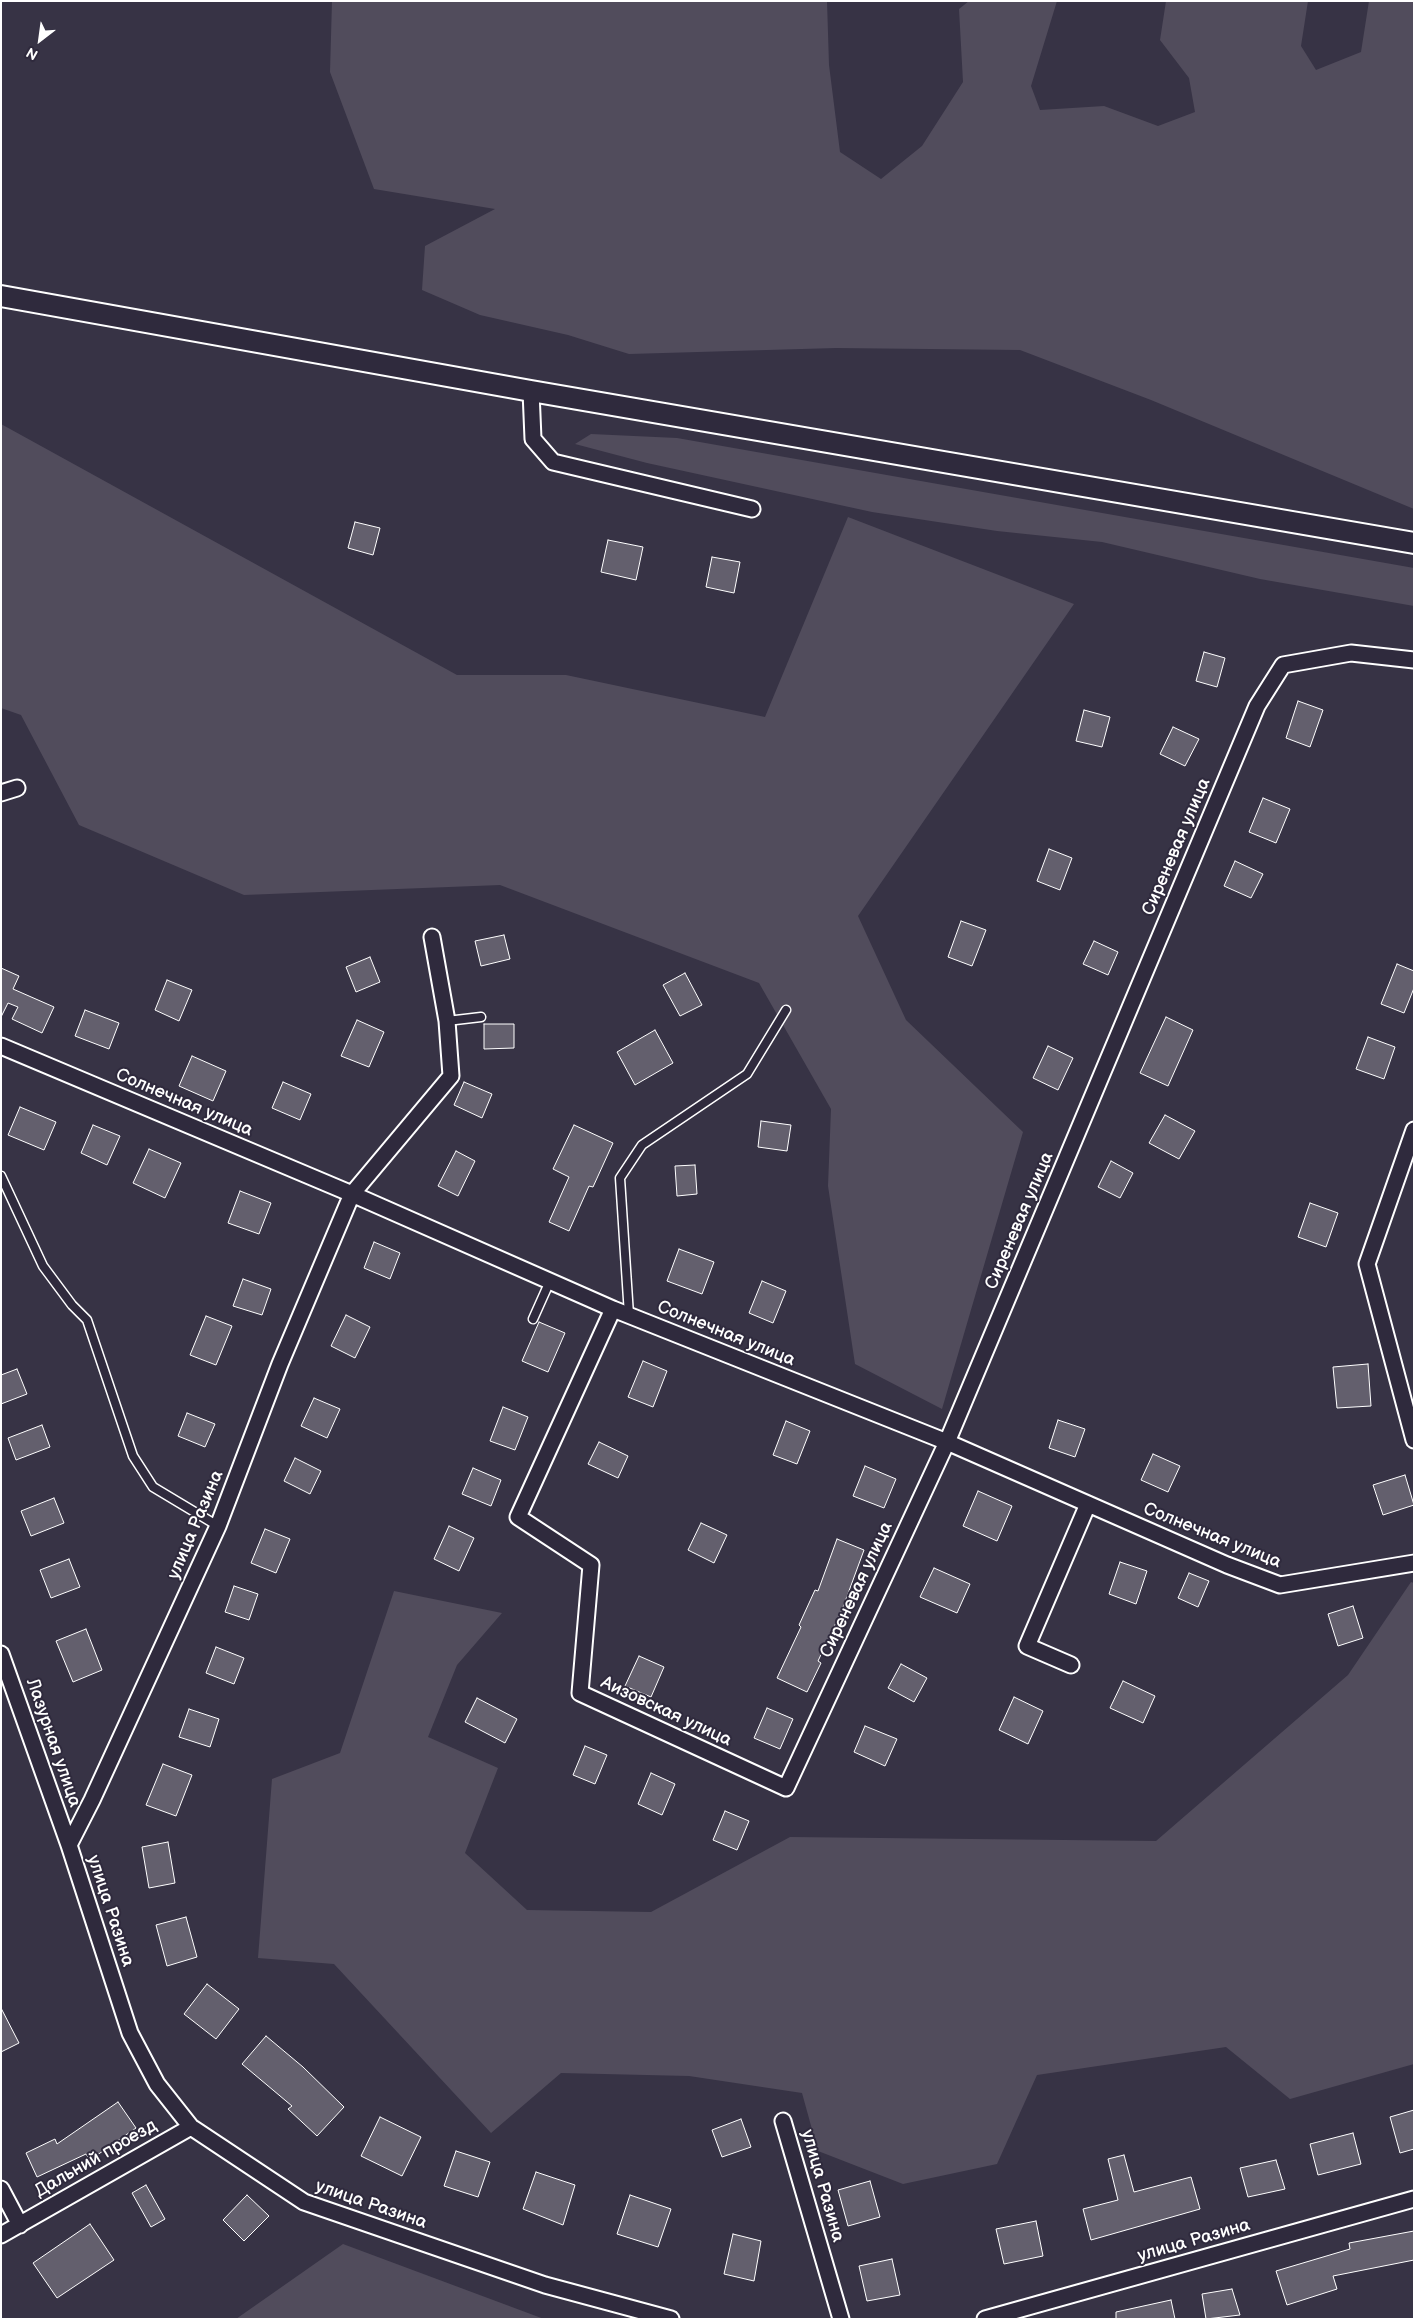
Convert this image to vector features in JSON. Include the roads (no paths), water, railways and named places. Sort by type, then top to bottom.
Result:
[{"type":"street","points":[[1,296],[531,392],[1414,543]]},
{"type":"street","points":[[531,392],[532,439],[553,462],[752,509]]},
{"type":"street","name":"Сиреневая улица","points":[[786,1788],[947,1442],[1257,706],[1283,665],[1351,652],[1414,660]]},
{"type":"street","points":[[1,793],[17,788]]},
{"type":"street","points":[[352,1194],[451,1076],[447,1021],[432,937]]},
{"type":"street","name":"Солнечная улица","points":[[1,1046],[352,1194],[613,1309],[947,1442],[1227,1565],[1280,1585],[1414,1563]]},
{"type":"street","points":[[1414,1130],[1367,1264],[1414,1440]]},
{"type":"street","name":"улица Разина","points":[[352,1194],[280,1364],[218,1526],[92,1800],[69,1845],[130,2033],[156,2084],[191,2126],[304,2202],[545,2285],[671,2319]]},
{"type":"street","name":"Аизовская улица","points":[[613,1309],[518,1517],[592,1565],[580,1692],[786,1788]]},
{"type":"street","points":[[1071,1665],[1027,1646],[1088,1504]]},
{"type":"street","name":"Лазурная улица","points":[[1,1654],[69,1845]]},
{"type":"street","name":"улица Разина","points":[[783,2121],[841,2319]]},
{"type":"street","name":"Дальний проезд","points":[[1,2234],[191,2126]]},
{"type":"street","points":[[1,2189],[20,2224]]},
{"type":"street","name":"улица Разина","points":[[985,2319],[1414,2199]]},
{"type":"lane","points":[[629,1315],[620,1178],[642,1145],[747,1074],[786,1010]]},
{"type":"lane","points":[[447,1021],[481,1017]]},
{"type":"lane","points":[[1,1176],[43,1266],[72,1305],[87,1320],[133,1456],[153,1487],[218,1526]]},
{"type":"lane","points":[[533,1319],[550,1281]]}]
